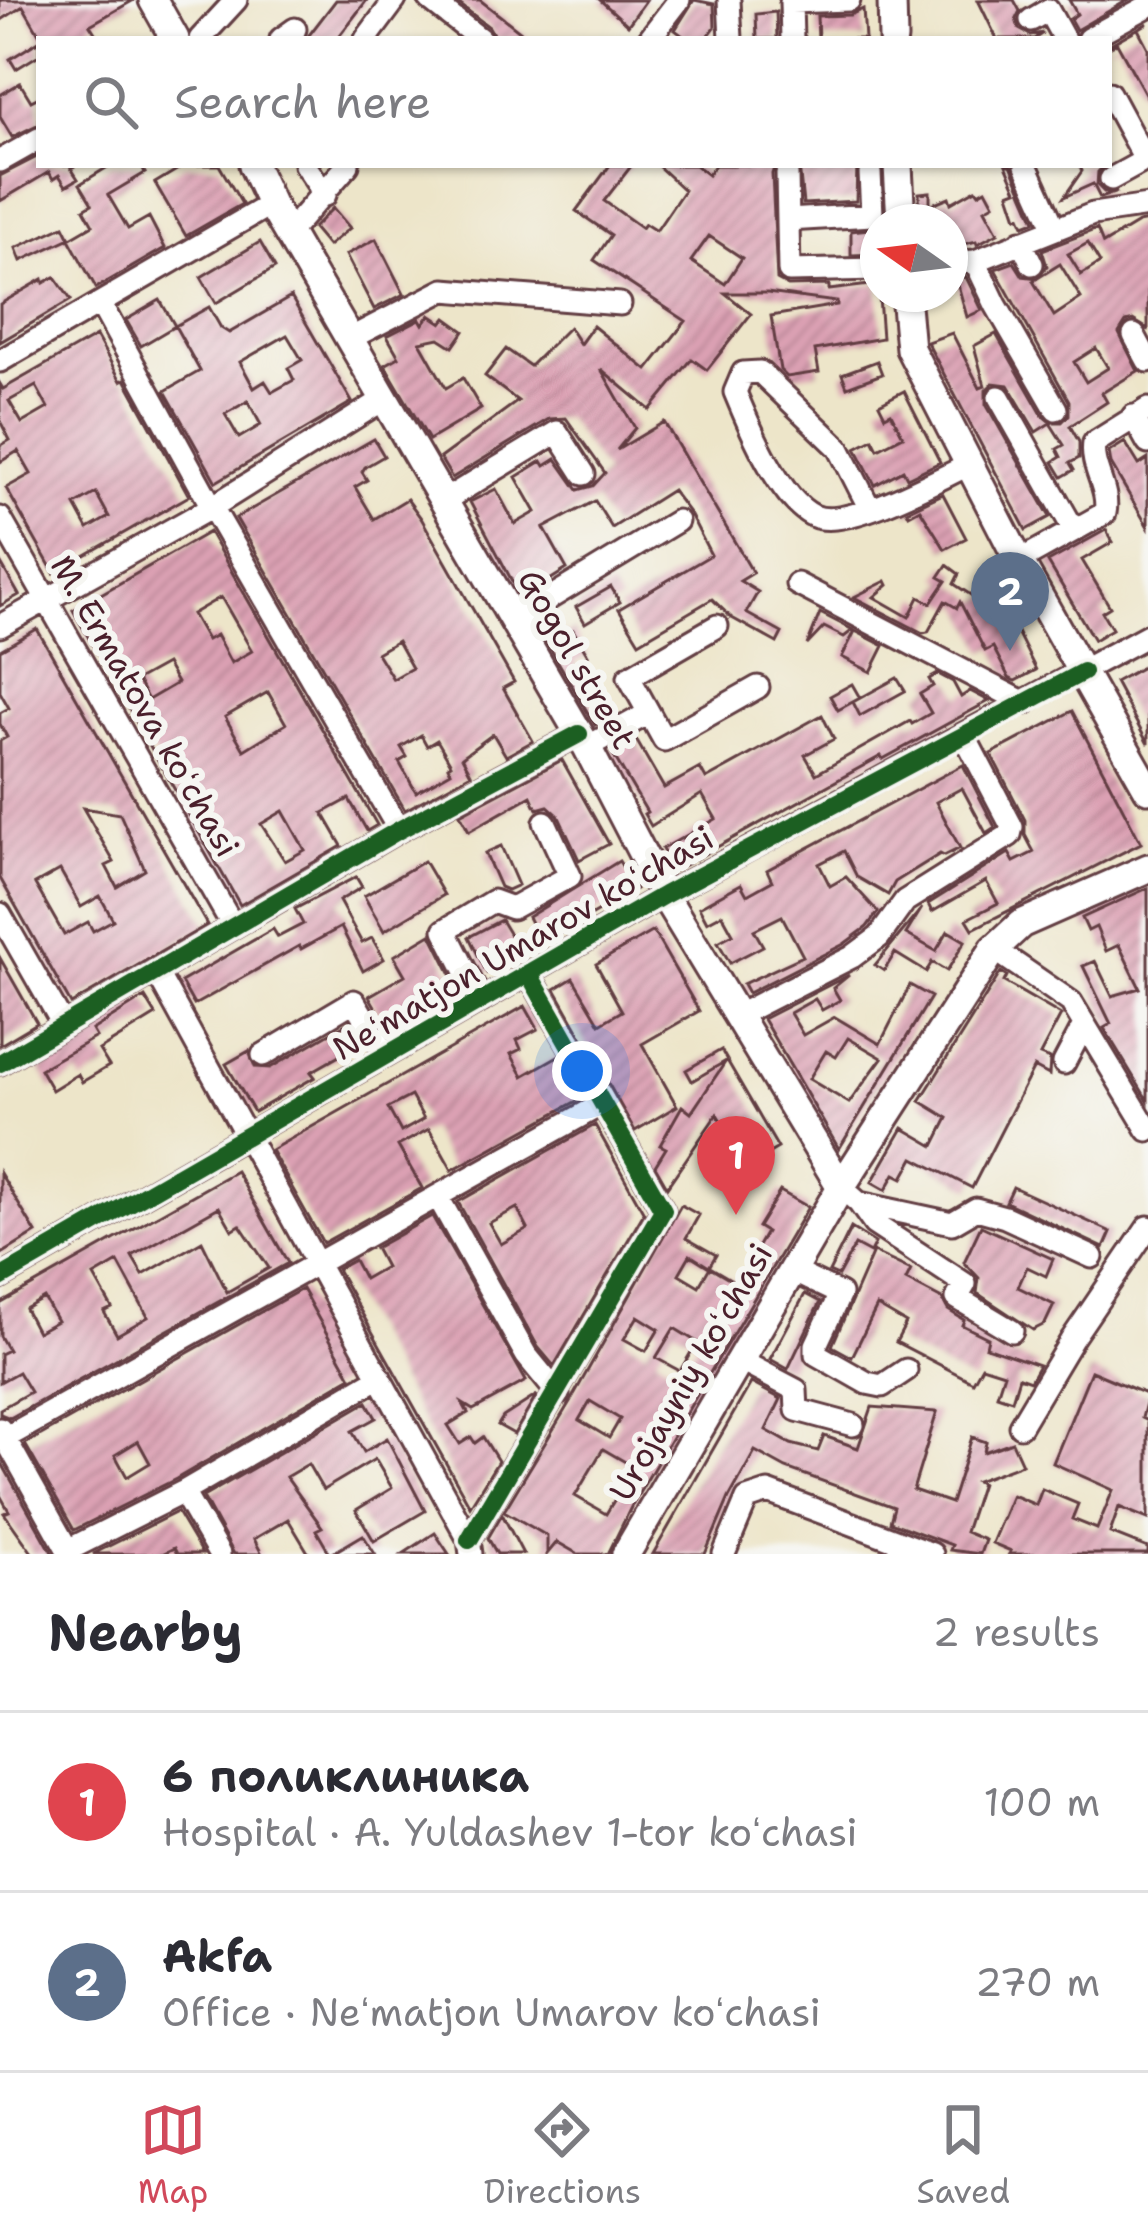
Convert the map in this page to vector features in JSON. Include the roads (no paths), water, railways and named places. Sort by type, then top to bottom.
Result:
[{"type":"main road","points":[[153,0],[173,36]]},
{"type":"main road","points":[[892,0],[893,36]]},
{"type":"main road","name":"Gogol street","points":[[255,168],[271,203],[583,741],[664,895],[850,1195]]},
{"type":"main road","points":[[898,168],[900,204]]},
{"type":"main road","points":[[907,312],[910,349],[1018,561],[1148,789]]},
{"type":"main road","name":"Urоjayniy koʻchasi","points":[[626,1554],[792,1271],[850,1195],[994,949],[1021,924],[1148,868]]},
{"type":"street","points":[[203,36],[236,0]]},
{"type":"street","points":[[368,36],[395,0]]},
{"type":"street","points":[[430,0],[449,30]]},
{"type":"street","points":[[651,36],[679,0]]},
{"type":"street","points":[[729,0],[731,36]]},
{"type":"street","points":[[792,36],[790,2],[849,0]]},
{"type":"street","points":[[1093,36],[1148,6]]},
{"type":"street","points":[[1049,7],[1063,36]]},
{"type":"street","points":[[1112,99],[1143,157],[1112,179]]},
{"type":"street","points":[[0,161],[36,141]]},
{"type":"street","points":[[307,168],[325,195]]},
{"type":"street","points":[[289,232],[345,168]]},
{"type":"street","points":[[1027,168],[1054,227]]},
{"type":"street","points":[[788,220],[872,215],[870,173]]},
{"type":"street","points":[[787,174],[789,271],[860,269]]},
{"type":"street","points":[[0,361],[271,203]]},
{"type":"street","points":[[968,262],[1094,214],[1148,206]]},
{"type":"street","points":[[1021,242],[1032,264]]},
{"type":"street","points":[[975,261],[1056,409]]},
{"type":"street","points":[[350,338],[444,290],[620,304]]},
{"type":"street","points":[[100,303],[399,830]]},
{"type":"street","points":[[1134,334],[1147,357]]},
{"type":"street","points":[[870,508],[839,448],[823,428],[760,372],[742,373],[735,392],[788,496],[813,516],[829,520],[870,508],[971,464]]},
{"type":"street","points":[[999,397],[1075,530]]},
{"type":"street","points":[[0,626],[212,507],[386,398]]},
{"type":"street","points":[[1018,561],[1105,512],[1092,457],[1094,443],[1140,412],[1148,442]]},
{"type":"street","points":[[445,500],[557,432],[584,474]]},
{"type":"street","name":"M. Ermatova koʻchasi","points":[[0,518],[233,926]]},
{"type":"street","points":[[512,621],[677,521]]},
{"type":"street","points":[[797,584],[1025,703]]},
{"type":"street","points":[[717,626],[628,676],[664,740],[758,687]]},
{"type":"street","name":"Neʻmatjon Umarov koʻchasi","points":[[0,1278],[664,895],[1148,635]]},
{"type":"street","points":[[0,1064],[399,830],[649,712]]},
{"type":"street","points":[[736,1016],[852,957],[879,937],[905,901],[1010,835],[1012,827],[964,735]]},
{"type":"street","points":[[481,1001],[445,930],[493,902],[512,908],[570,876],[545,823]]},
{"type":"street","points":[[0,914],[64,1026]]},
{"type":"street","points":[[994,949],[1071,1002],[1148,1130]]},
{"type":"street","points":[[157,973],[472,1550]]},
{"type":"street","points":[[472,1550],[664,1210],[529,974]]},
{"type":"street","points":[[263,1055],[354,1001],[386,1054]]},
{"type":"street","points":[[1064,1063],[1084,1025]]},
{"type":"street","points":[[380,1377],[183,1492],[69,1552],[3,1433],[602,1104]]},
{"type":"street","points":[[850,1195],[952,1223],[976,1209],[1005,1217],[1092,1257]]},
{"type":"street","points":[[850,1195],[874,1224],[965,1284],[957,1298],[1012,1331]]},
{"type":"street","points":[[438,1198],[526,1355],[558,1394]]},
{"type":"street","points":[[1020,1426],[1148,1227]]},
{"type":"street","points":[[792,1271],[840,1294],[816,1354],[882,1386],[906,1370]]},
{"type":"street","points":[[739,1360],[796,1390],[796,1410],[853,1425]]},
{"type":"street","points":[[183,1492],[219,1554]]},
{"type":"street","points":[[724,1554],[747,1499],[768,1492],[932,1554]]},
{"type":"street","points":[[859,1554],[868,1530]]},
{"type":"place","name":"Akfa","points":[[1010,651]]},
{"type":"place","name":"6 поликлиника","points":[[736,1215]]}]
